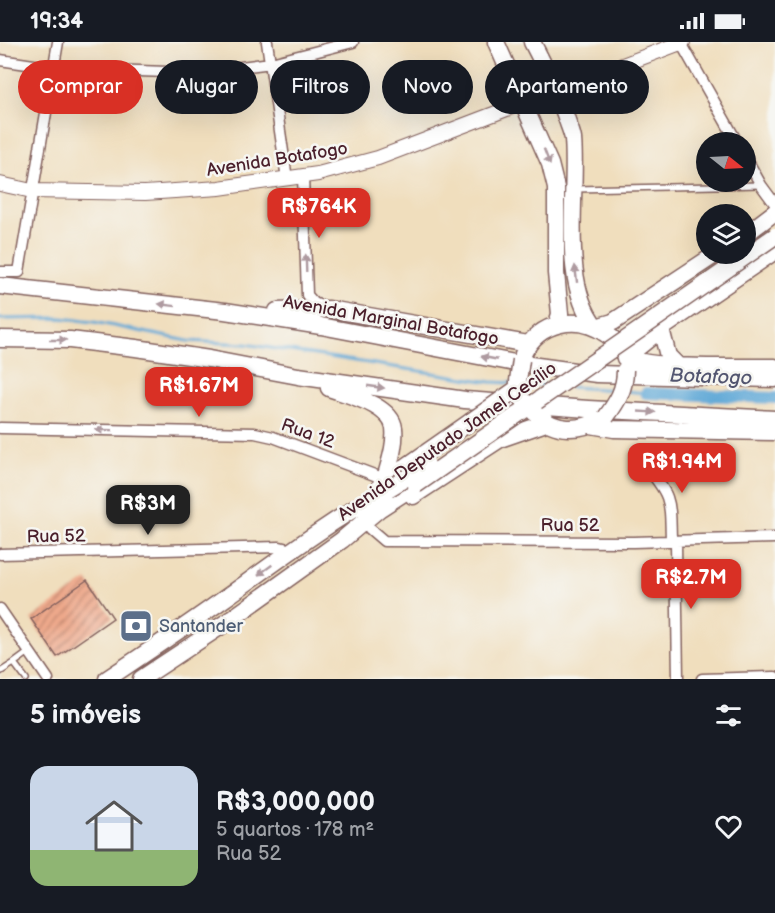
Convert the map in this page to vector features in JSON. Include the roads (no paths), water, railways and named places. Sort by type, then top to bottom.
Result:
[{"type":"main road","points":[[496,42],[505,60]]},
{"type":"main road","points":[[532,42],[541,60]]},
{"type":"main road","points":[[530,114],[550,164],[556,188],[556,273],[560,314],[557,324]]},
{"type":"main road","points":[[565,114],[573,137],[575,268],[579,294],[588,317],[596,327],[617,341],[625,364],[625,382],[619,400],[598,421],[569,428],[542,419],[521,398],[518,388],[521,360],[528,344],[539,333],[557,324],[576,322],[596,327],[614,322],[701,264]]},
{"type":"main road","points":[[756,231],[774,225]]},
{"type":"main road","points":[[756,238],[774,225]]},
{"type":"main road","name":"Avenida Deputado Jamel Cecílio","points":[[141,679],[227,622],[342,540],[379,509],[416,485],[774,225]]},
{"type":"main road","points":[[625,364],[661,329],[775,251]]},
{"type":"main road","name":"Avenida Deputado Jamel Cecílio","points":[[107,679],[387,484],[458,446],[719,264]]},
{"type":"main road","name":"Avenida Marginal Botafogo","points":[[0,286],[225,311],[321,326],[516,363],[597,374],[775,379]]},
{"type":"main road","points":[[225,311],[329,309],[528,344]]},
{"type":"main road","points":[[661,329],[668,356],[677,365]]},
{"type":"main road","points":[[0,339],[92,342],[208,359],[298,376],[465,400],[775,419]]},
{"type":"main road","points":[[625,364],[640,362],[775,367]]},
{"type":"main road","points":[[298,376],[374,405],[388,416],[394,427],[387,484]]},
{"type":"main road","points":[[387,484],[518,388]]},
{"type":"main road","points":[[342,540],[370,529],[409,499],[500,439],[542,419]]},
{"type":"main road","points":[[598,421],[614,429],[775,432]]},
{"type":"street","points":[[55,60],[57,42]]},
{"type":"street","points":[[267,42],[270,60]]},
{"type":"street","points":[[283,60],[353,42]]},
{"type":"street","points":[[682,42],[732,132]]},
{"type":"street","name":"Avenida Botafogo","points":[[635,60],[682,42]]},
{"type":"street","points":[[0,60],[18,63]]},
{"type":"street","points":[[143,71],[195,73],[270,63]]},
{"type":"street","points":[[0,272],[19,272],[46,114]]},
{"type":"street","points":[[278,114],[286,179]]},
{"type":"street","name":"Avenida Botafogo","points":[[0,184],[32,191],[145,193],[219,188],[286,179],[318,174],[378,158],[496,114]]},
{"type":"street","points":[[303,176],[307,295],[314,303],[329,309]]},
{"type":"street","points":[[756,176],[775,204]]},
{"type":"street","name":"Rua 12","points":[[0,428],[255,433],[273,437],[387,484]]},
{"type":"street","points":[[645,465],[668,495],[670,504],[674,541],[678,679]]},
{"type":"street","name":"Rua 52","points":[[370,529],[384,541],[674,541],[775,538]]},
{"type":"street","name":"Rua 52","points":[[0,554],[280,547],[292,550]]},
{"type":"street","points":[[0,609],[48,679]]},
{"type":"street","points":[[702,679],[775,677]]},
{"type":"lane","points":[[573,189],[761,185]]},
{"type":"lane","points":[[0,672],[29,652]]},
{"type":"lane","points":[[14,663],[26,679]]},
{"type":"waterway","points":[[0,319],[61,318],[94,322],[188,341],[245,344],[491,382],[512,383]]},
{"type":"waterway","points":[[525,384],[548,385]]},
{"type":"waterway","points":[[570,387],[617,390]]},
{"type":"waterway","points":[[626,391],[646,393]]},
{"type":"waterway","name":"Botafogo","points":[[646,393],[775,398]]},
{"type":"place","name":"Santander","points":[[136,626]]}]
